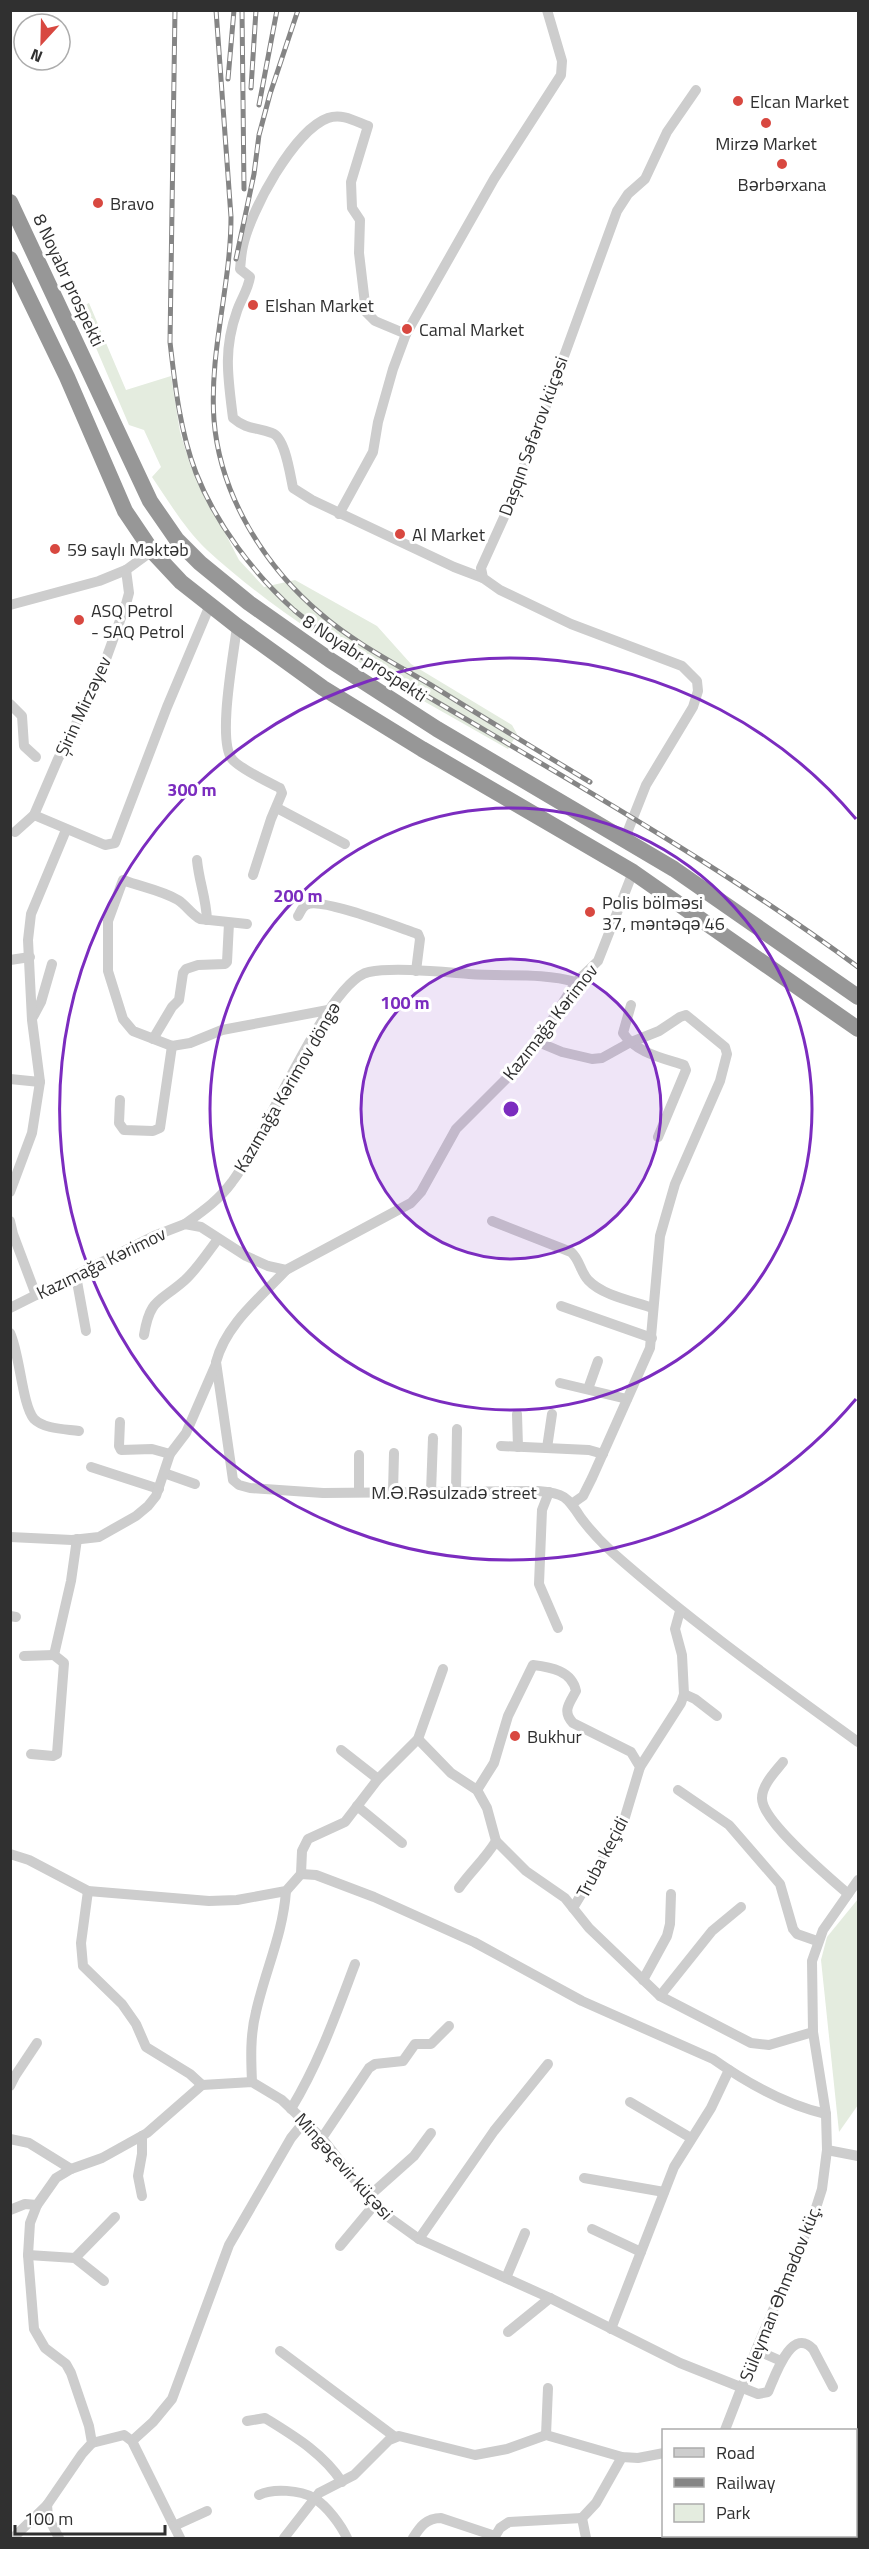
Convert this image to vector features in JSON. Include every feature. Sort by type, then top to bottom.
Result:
[{"type":"highway","name":"8 Noyabr prospekti","points":[[10,202],[150,501],[177,540],[200,563],[249,603],[330,660],[437,729],[625,838],[715,896],[858,997]]},
{"type":"highway","points":[[10,259],[67,377],[125,511],[152,551],[181,582],[323,688],[412,743],[633,872],[858,1029]]},
{"type":"street","points":[[339,514],[373,453],[378,422],[406,334],[494,179],[561,75],[562,61],[547,10]]},
{"type":"street","name":"Daşqın Səfərov küçəsi","points":[[483,578],[481,568],[510,504],[617,211],[628,194],[645,179],[667,132],[696,90]]},
{"type":"street","points":[[406,334],[375,321],[366,312],[359,254],[360,220],[352,208],[351,182],[368,126],[340,116],[326,118],[303,135],[279,167],[263,200],[256,208],[243,245],[240,269],[250,277],[249,287],[237,312],[226,354],[233,418],[243,427],[274,433],[281,440],[293,488],[339,514],[483,578],[500,590],[571,624],[682,666],[692,673],[697,681],[698,691],[693,707],[646,785],[625,838]]},
{"type":"street","points":[[10,605],[99,581],[126,570],[152,551]]},
{"type":"street","name":"Şirin Mirzəyev","points":[[15,832],[34,816],[58,759],[98,681],[129,593],[126,570]]},
{"type":"street","points":[[34,816],[105,845],[115,843],[167,707],[210,605]]},
{"type":"street","points":[[237,626],[225,728],[227,749],[233,760],[280,788],[282,794],[271,819],[253,875]]},
{"type":"street","points":[[10,704],[22,716],[24,746],[36,756]]},
{"type":"street","points":[[277,808],[345,844]]},
{"type":"street","points":[[10,1192],[32,1133],[40,1082],[32,1020],[31,914],[66,830]]},
{"type":"street","points":[[197,860],[199,882],[206,897],[207,920]]},
{"type":"street","name":"Kazımağa Kərimov","points":[[10,1308],[154,1236],[185,1224],[201,1227],[246,1256],[268,1266],[286,1270],[411,1203],[421,1192],[456,1129],[516,1069],[538,1042],[576,982],[598,961],[633,872]]},
{"type":"street","points":[[247,924],[207,920],[194,915],[181,902],[168,895],[123,880],[108,921],[108,971],[123,1019],[133,1031],[172,1047],[190,1043],[222,1030],[328,1010]]},
{"type":"street","points":[[298,916],[303,906],[325,904],[418,934],[420,939],[416,971]]},
{"type":"street","points":[[153,1039],[172,1007],[179,1000],[183,973],[186,969],[198,965],[227,962],[229,923]]},
{"type":"street","points":[[10,960],[30,957]]},
{"type":"street","points":[[32,1020],[41,1002],[52,964]]},
{"type":"street","name":"Kazımağa Kərimov döngə","points":[[185,1224],[215,1203],[233,1182],[250,1155],[328,1010],[347,985],[367,972],[416,971],[494,976],[534,975],[554,976],[576,982]]},
{"type":"street","points":[[631,1005],[623,1033],[629,1043],[684,1065],[686,1070],[658,1137]]},
{"type":"street","points":[[538,1042],[562,1052],[592,1059],[602,1058],[629,1043],[659,1031],[686,1015],[725,1047],[726,1054],[720,1081],[675,1184],[663,1225],[657,1250],[650,1348],[583,1496],[573,1503],[581,1517],[608,1549],[680,1611],[858,1742]]},
{"type":"street","points":[[120,1100],[119,1123],[124,1130],[153,1131],[160,1128],[172,1047]]},
{"type":"street","points":[[10,1079],[40,1082]]},
{"type":"street","points":[[10,1221],[36,1295]]},
{"type":"street","points":[[492,1221],[571,1252],[577,1257],[584,1276],[591,1283],[605,1291],[653,1308]]},
{"type":"street","points":[[144,1335],[147,1315],[153,1304],[186,1279],[218,1239]]},
{"type":"street","points":[[10,1537],[76,1539],[99,1537],[136,1516],[148,1506],[159,1489],[170,1454],[186,1433],[221,1345],[232,1327],[286,1270]]},
{"type":"street","points":[[76,1276],[86,1330]]},
{"type":"street","points":[[561,1306],[652,1338]]},
{"type":"street","points":[[10,1333],[16,1345],[28,1409],[35,1420],[47,1426],[79,1431]]},
{"type":"street","points":[[588,1389],[598,1360]]},
{"type":"street","name":"M.Ə.Rəsulzadə street","points":[[216,1362],[233,1480],[239,1485],[250,1488],[323,1493],[549,1492],[573,1503]]},
{"type":"street","points":[[560,1383],[627,1399]]},
{"type":"street","points":[[547,1448],[552,1413]]},
{"type":"street","points":[[517,1414],[518,1447]]},
{"type":"street","points":[[120,1422],[119,1446],[121,1450],[152,1449],[170,1454]]},
{"type":"street","points":[[456,1491],[457,1429]]},
{"type":"street","points":[[430,1492],[433,1438]]},
{"type":"street","points":[[501,1446],[589,1450],[603,1454]]},
{"type":"street","points":[[393,1492],[394,1453]]},
{"type":"street","points":[[359,1455],[359,1492]]},
{"type":"street","points":[[91,1467],[159,1489]]},
{"type":"street","points":[[164,1473],[195,1484]]},
{"type":"street","points":[[549,1492],[542,1510],[538,1584],[558,1628]]},
{"type":"street","points":[[54,1654],[70,1581],[76,1539]]},
{"type":"street","points":[[680,1611],[675,1629],[682,1655],[684,1694],[695,1699],[717,1716]]},
{"type":"street","points":[[24,1656],[54,1654],[64,1663],[57,1754],[53,1756],[31,1754]]},
{"type":"street","points":[[477,1790],[494,1763],[508,1716],[533,1665],[567,1674],[574,1683],[576,1691],[566,1709],[567,1716],[573,1723],[631,1752],[640,1767]]},
{"type":"street","points":[[10,1854],[29,1860],[88,1891],[208,1901],[237,1900],[286,1891],[301,1874],[302,1851],[308,1839],[345,1822],[378,1779],[418,1739],[443,1669]]},
{"type":"street","name":"Truba keçidi","points":[[573,1908],[622,1827],[640,1767],[681,1703],[684,1694]]},
{"type":"street","points":[[418,1739],[452,1773],[477,1790],[487,1808],[496,1841],[526,1871],[565,1898],[589,1928],[660,1996],[761,2046],[813,2032]]},
{"type":"street","points":[[341,1749],[378,1779]]},
{"type":"street","points":[[783,1762],[766,1785],[762,1795],[765,1809],[786,1837],[848,1894]]},
{"type":"street","points":[[678,1790],[729,1825],[780,1884],[793,1929],[797,1934],[817,1941]]},
{"type":"street","points":[[357,1806],[402,1843]]},
{"type":"street","points":[[459,1888],[472,1868],[484,1860],[496,1841]]},
{"type":"street","points":[[301,1874],[316,1875],[374,1897],[464,1938],[582,2001],[713,2058],[729,2070],[785,2101],[804,2109],[826,2114]]},
{"type":"street","name":"Süleyman Əhmədov küç.","points":[[725,2429],[814,2214],[822,2189],[827,2150],[826,2114],[813,2032],[811,1974],[817,1941],[858,1880]]},
{"type":"street","points":[[88,1891],[81,1943],[83,1966],[122,2004],[136,2024],[146,2047],[190,2074],[202,2085]]},
{"type":"street","points":[[92,2443],[89,2426],[71,2373],[66,2364],[45,2348],[34,2330],[28,2255],[30,2223],[37,2205],[56,2178],[71,2169],[102,2158],[142,2136],[202,2085],[252,2082],[251,2048],[255,2014],[285,1918],[286,1891]]},
{"type":"street","points":[[644,1980],[667,1936],[670,1924],[671,1894]]},
{"type":"street","points":[[660,1996],[712,1931],[741,1907]]},
{"type":"street","points":[[291,2109],[308,2082],[325,2044],[355,1964]]},
{"type":"street","points":[[322,2138],[369,2068],[375,2064],[403,2061],[415,2044],[431,2044],[449,2026]]},
{"type":"street","points":[[10,2086],[37,2043]]},
{"type":"street","points":[[419,2239],[494,2131],[548,2064]]},
{"type":"street","points":[[611,2329],[680,2154],[711,2108],[729,2070]]},
{"type":"street","name":"Mingəçevir küçəsi","points":[[252,2082],[282,2100],[322,2138],[372,2201],[399,2226],[419,2239],[550,2298],[680,2363],[758,2394],[768,2392],[781,2361]]},
{"type":"street","points":[[630,2102],[691,2138]]},
{"type":"street","points":[[132,2441],[153,2422],[172,2399],[229,2245],[291,2138],[304,2122]]},
{"type":"street","points":[[340,2246],[372,2201],[414,2156],[431,2133]]},
{"type":"street","points":[[142,2136],[138,2176],[142,2196]]},
{"type":"street","points":[[10,2139],[29,2143],[71,2169]]},
{"type":"street","points":[[827,2150],[858,2156]]},
{"type":"street","points":[[584,2178],[664,2192]]},
{"type":"street","points":[[10,2210],[25,2204],[37,2205]]},
{"type":"street","points":[[75,2258],[115,2217]]},
{"type":"street","points":[[592,2229],[641,2252]]},
{"type":"street","points":[[506,2278],[525,2234]]},
{"type":"street","points":[[28,2255],[75,2258],[104,2281]]},
{"type":"street","points":[[508,2332],[550,2298]]},
{"type":"street","points":[[756,2350],[781,2361],[793,2346],[809,2345],[833,2387]]},
{"type":"street","points":[[280,2351],[395,2437]]},
{"type":"street","points":[[546,2435],[548,2388]]},
{"type":"street","points":[[247,2421],[262,2417],[305,2443],[328,2463],[342,2482]]},
{"type":"street","points":[[13,2538],[47,2505],[81,2454],[92,2443],[124,2435],[132,2441],[180,2538]]},
{"type":"street","points":[[284,2538],[319,2493],[363,2468],[395,2437],[403,2436],[475,2455],[507,2449],[546,2435],[622,2457],[638,2458],[662,2453]]},
{"type":"street","points":[[413,2538],[422,2525],[433,2518],[441,2518],[494,2537],[509,2522],[582,2518],[601,2496],[622,2457]]},
{"type":"street","points":[[259,2496],[275,2489],[314,2498],[344,2531],[347,2538]]},
{"type":"street","points":[[47,2505],[48,2517],[59,2538]]},
{"type":"street","points":[[174,2526],[207,2511]]},
{"type":"street","points":[[582,2518],[586,2538]]},
{"type":"green space","points":[[89,303],[126,390],[171,376],[180,432],[191,467],[239,560],[264,587],[295,580],[377,626],[411,664],[512,725],[517,734],[508,749],[352,658],[314,633],[241,579],[199,542],[152,477],[161,467],[144,430],[129,425],[79,308]]},
{"type":"green space","points":[[858,1899],[858,2105],[839,2132],[821,1960],[827,1937]]},
{"type":"railway","points":[[175,10],[170,342],[176,392],[190,457],[204,492],[237,547],[279,596],[335,641],[666,838],[795,922],[858,967]]},
{"type":"railway","points":[[216,10],[231,217],[228,268],[217,344],[213,395],[218,448],[235,502],[248,527],[281,574],[300,595],[333,624],[374,652],[590,782]]},
{"type":"railway","points":[[228,79],[234,10]]},
{"type":"railway","points":[[242,10],[244,189]]},
{"type":"railway","points":[[251,88],[256,10]]},
{"type":"railway","points":[[259,105],[277,10]]},
{"type":"railway","points":[[236,259],[254,174],[259,135],[298,10]]},
{"type":"place","name":"Elcan Market","points":[[738,101]]},
{"type":"place","name":"Mirzə Market","points":[[766,123]]},
{"type":"place","name":"Bərbərxana","points":[[782,164]]},
{"type":"place","name":"Bravo","points":[[98,203]]},
{"type":"place","name":"Elshan Market","points":[[253,305]]},
{"type":"place","name":"Camal Market","points":[[407,329]]},
{"type":"place","name":"Al Market","points":[[400,534]]},
{"type":"place","name":"59 saylı Məktəb","points":[[55,549]]},
{"type":"place","name":"ASQ Petrol - SAQ Petrol","points":[[79,620]]},
{"type":"place","name":"Polis bölməsi 37, məntəqə 46","points":[[590,912]]},
{"type":"place","name":"Bukhur","points":[[515,1736]]}]
